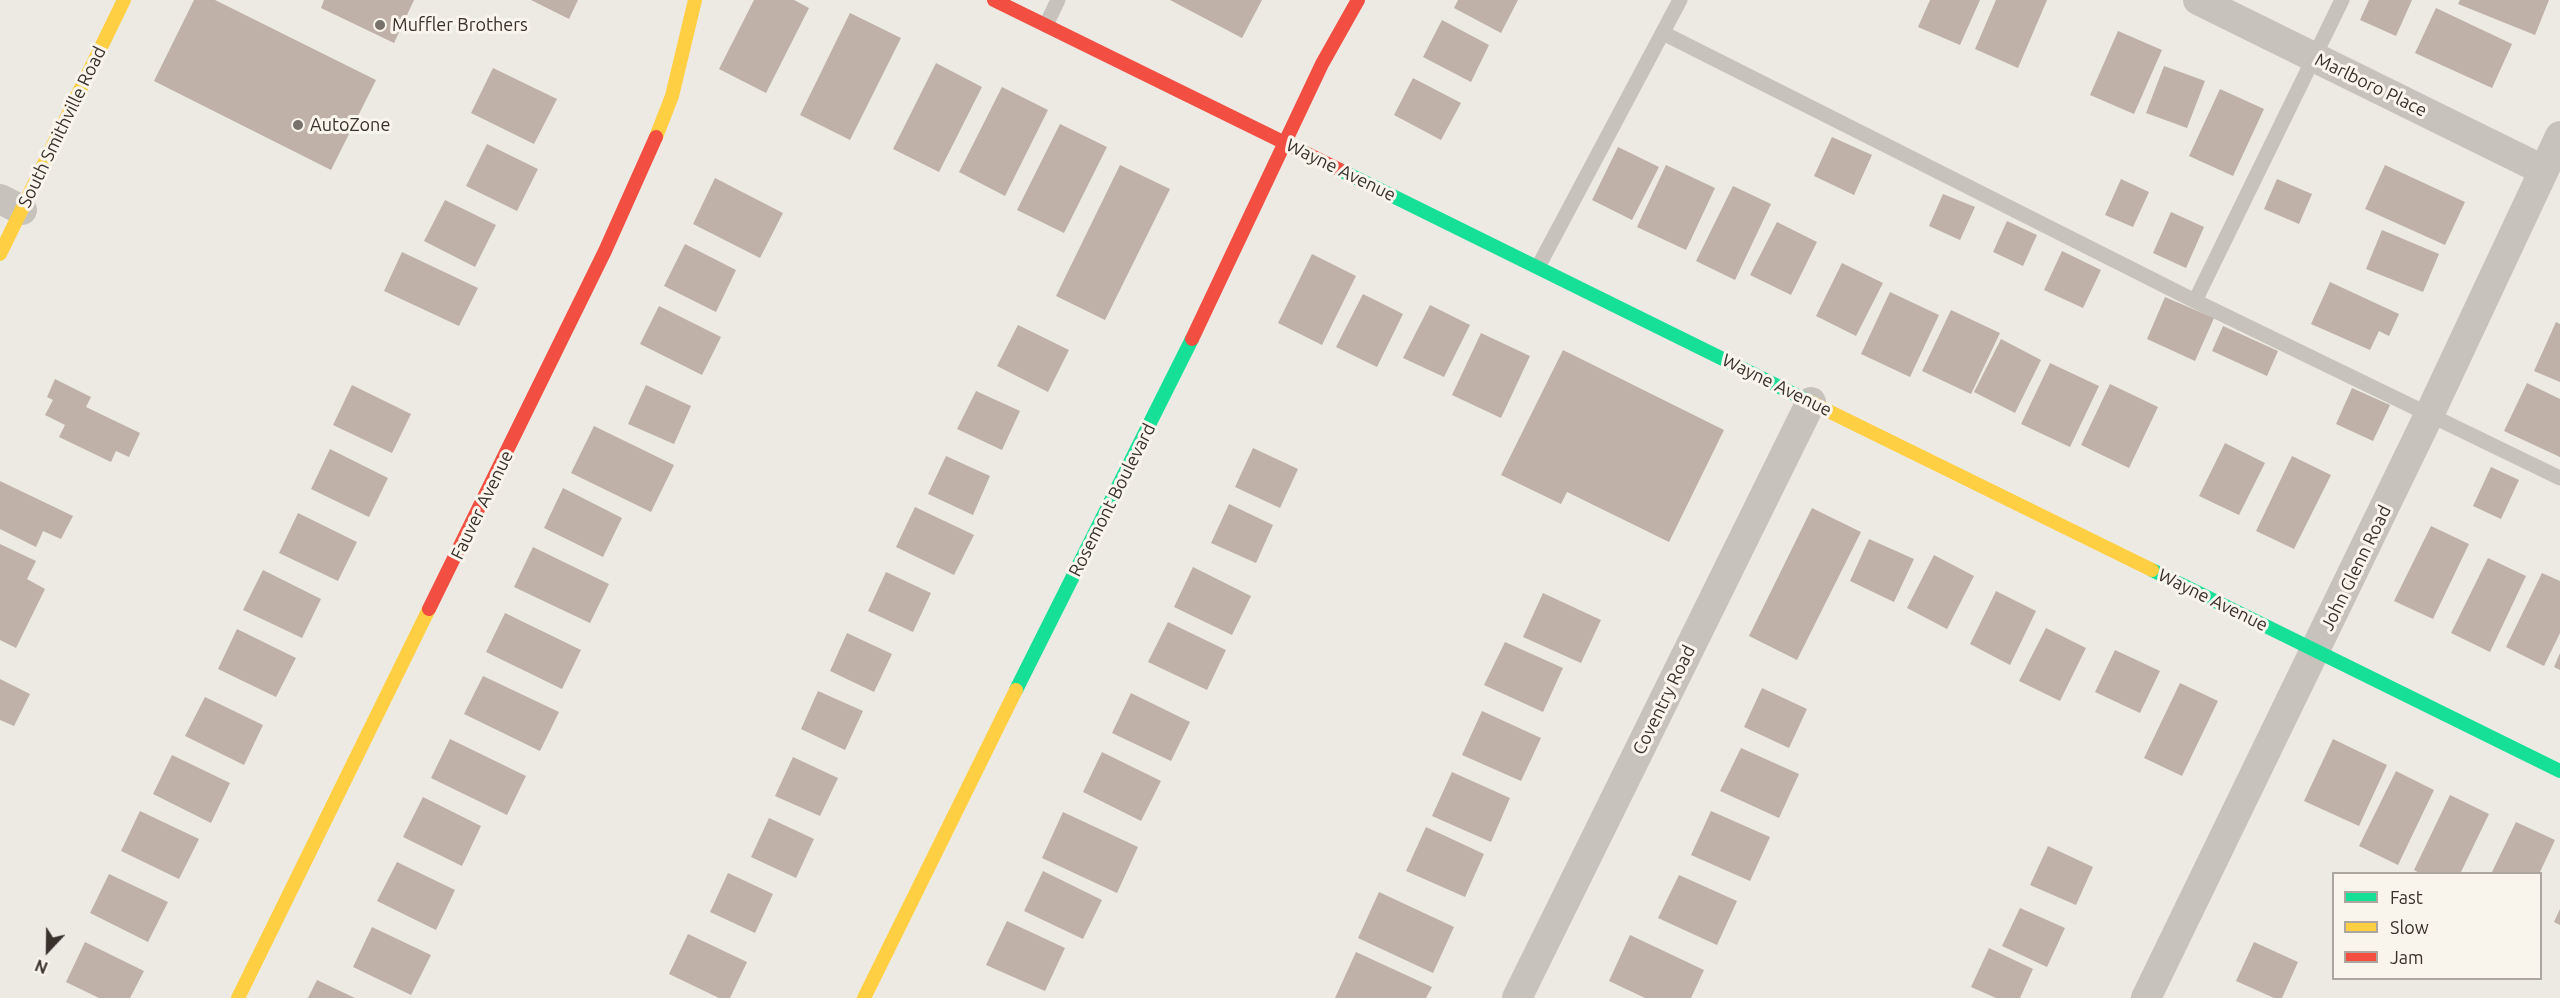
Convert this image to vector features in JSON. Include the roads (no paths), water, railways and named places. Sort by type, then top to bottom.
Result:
[{"type":"street","name":"South Smithville Road","points":[[0,254],[11,205],[124,0]]},
{"type":"street","name":"Fauver Avenue","points":[[238,998],[605,252],[663,122],[672,96],[695,0]]},
{"type":"street","name":"Wayne Avenue","points":[[994,0],[2560,771]]},
{"type":"street","name":"Rosemont Boulevard","points":[[864,998],[1168,390],[1322,64],[1358,0]]},
{"type":"street","name":"Marlboro Place","points":[[2198,0],[2543,170]]},
{"type":"street","name":"John Glenn Road","points":[[2146,998],[2316,651],[2560,136]]},
{"type":"street","name":"Coventry Road","points":[[1517,998],[1811,402]]},
{"type":"lane","points":[[1046,25],[1058,0]]},
{"type":"lane","points":[[1538,267],[1680,0]]},
{"type":"lane","points":[[2195,302],[2342,0]]},
{"type":"lane","points":[[1663,33],[2195,302],[2430,413],[2560,478]]},
{"type":"place","name":"Muffler Brothers","points":[[380,25]]},
{"type":"place","name":"AutoZone","points":[[298,125]]}]
